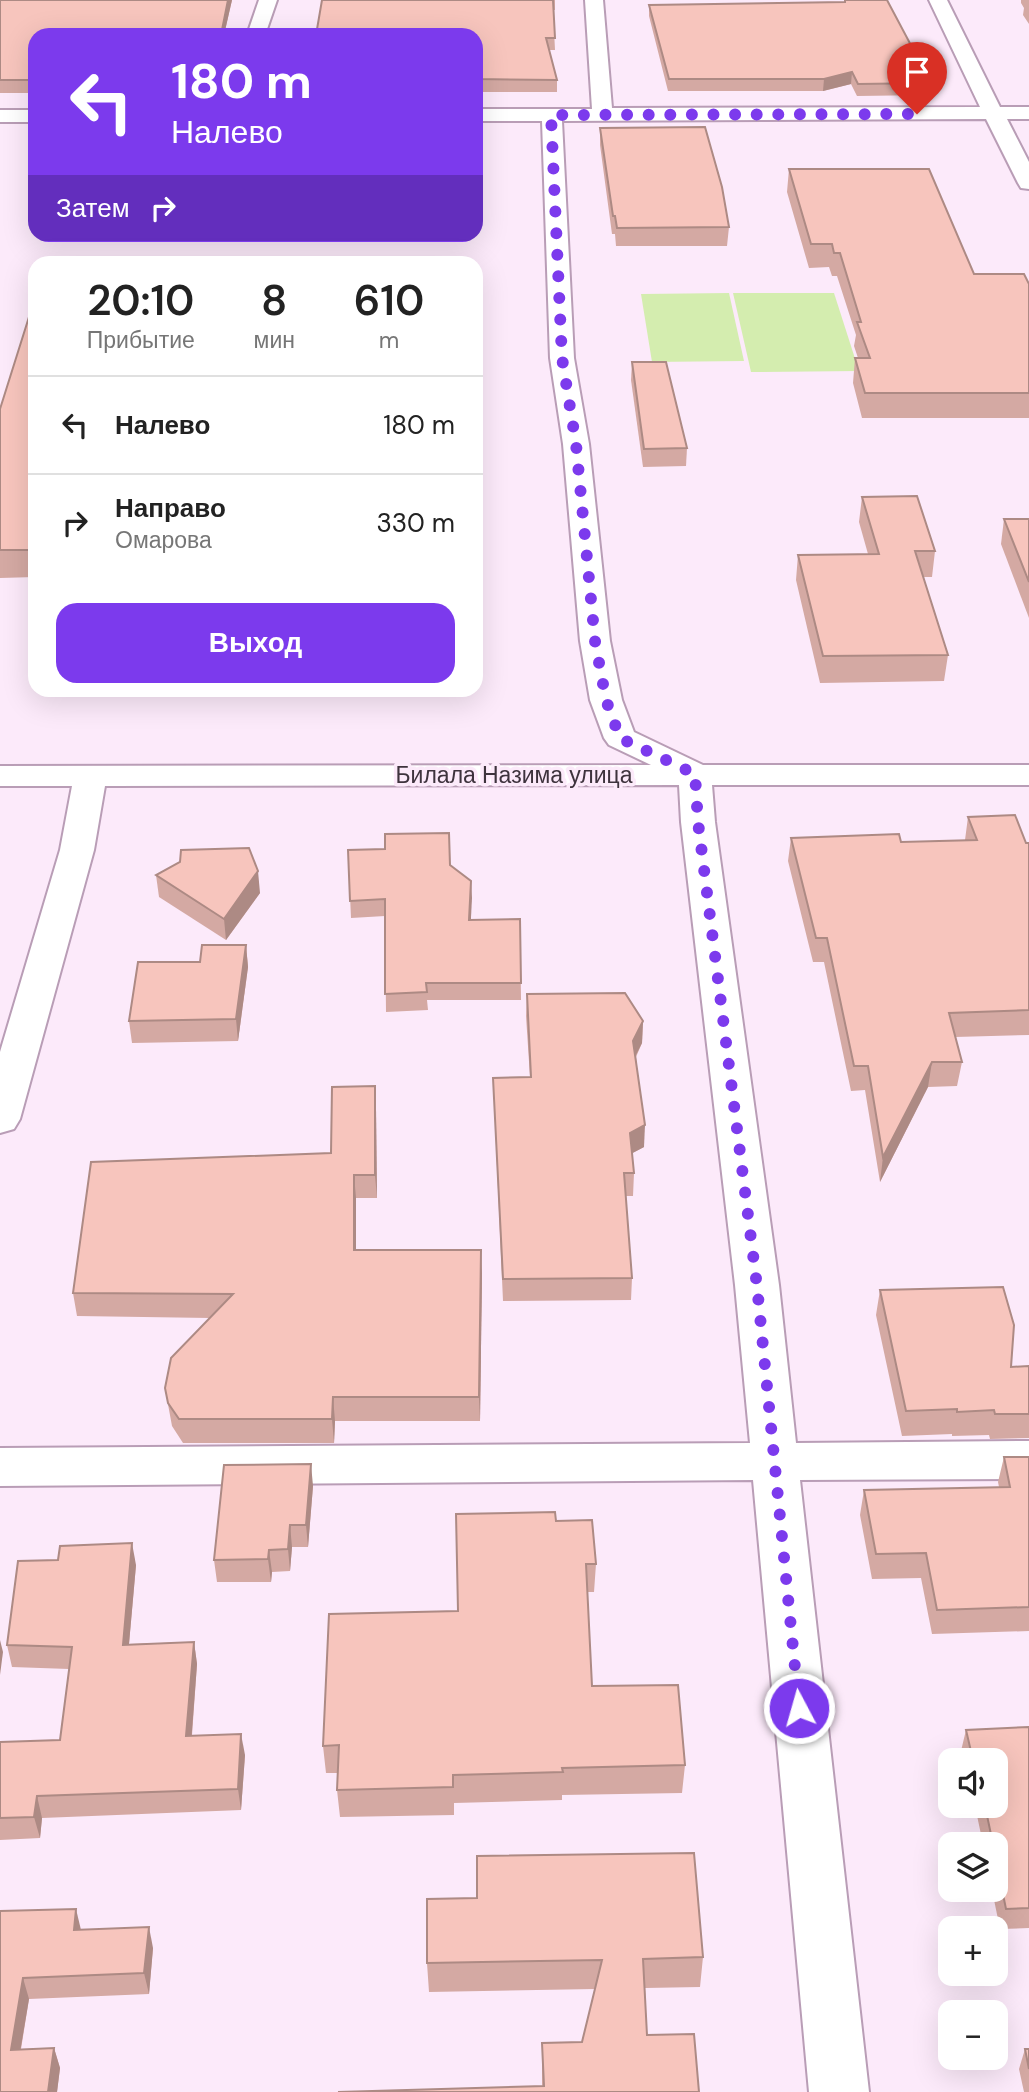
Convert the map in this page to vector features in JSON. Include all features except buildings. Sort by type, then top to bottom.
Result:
[{"type":"street","points":[[258,28],[268,0]]},
{"type":"street","points":[[594,0],[603,91],[602,115]]},
{"type":"street","points":[[938,0],[1029,183]]},
{"type":"street","points":[[483,115],[1029,113]]},
{"type":"street","points":[[551,115],[562,358],[576,444],[595,641],[606,700],[620,738],[695,774],[698,822],[757,1286],[839,2092]]},
{"type":"street","points":[[0,116],[28,116]]},
{"type":"street","name":"Билала Назима улица","points":[[0,776],[1029,775]]},
{"type":"street","points":[[0,1119],[77,850],[90,776]]},
{"type":"street","points":[[0,1467],[1029,1460]]},
{"type":"green space","points":[[729,293],[744,361],[652,362],[641,294]]},
{"type":"green space","points":[[733,293],[834,293],[859,371],[751,372]]},
{"type":"route","points":[[799,1708],[757,1286],[698,822],[695,774],[620,738],[606,700],[595,641],[576,444],[562,358],[551,115],[917,114]]}]
